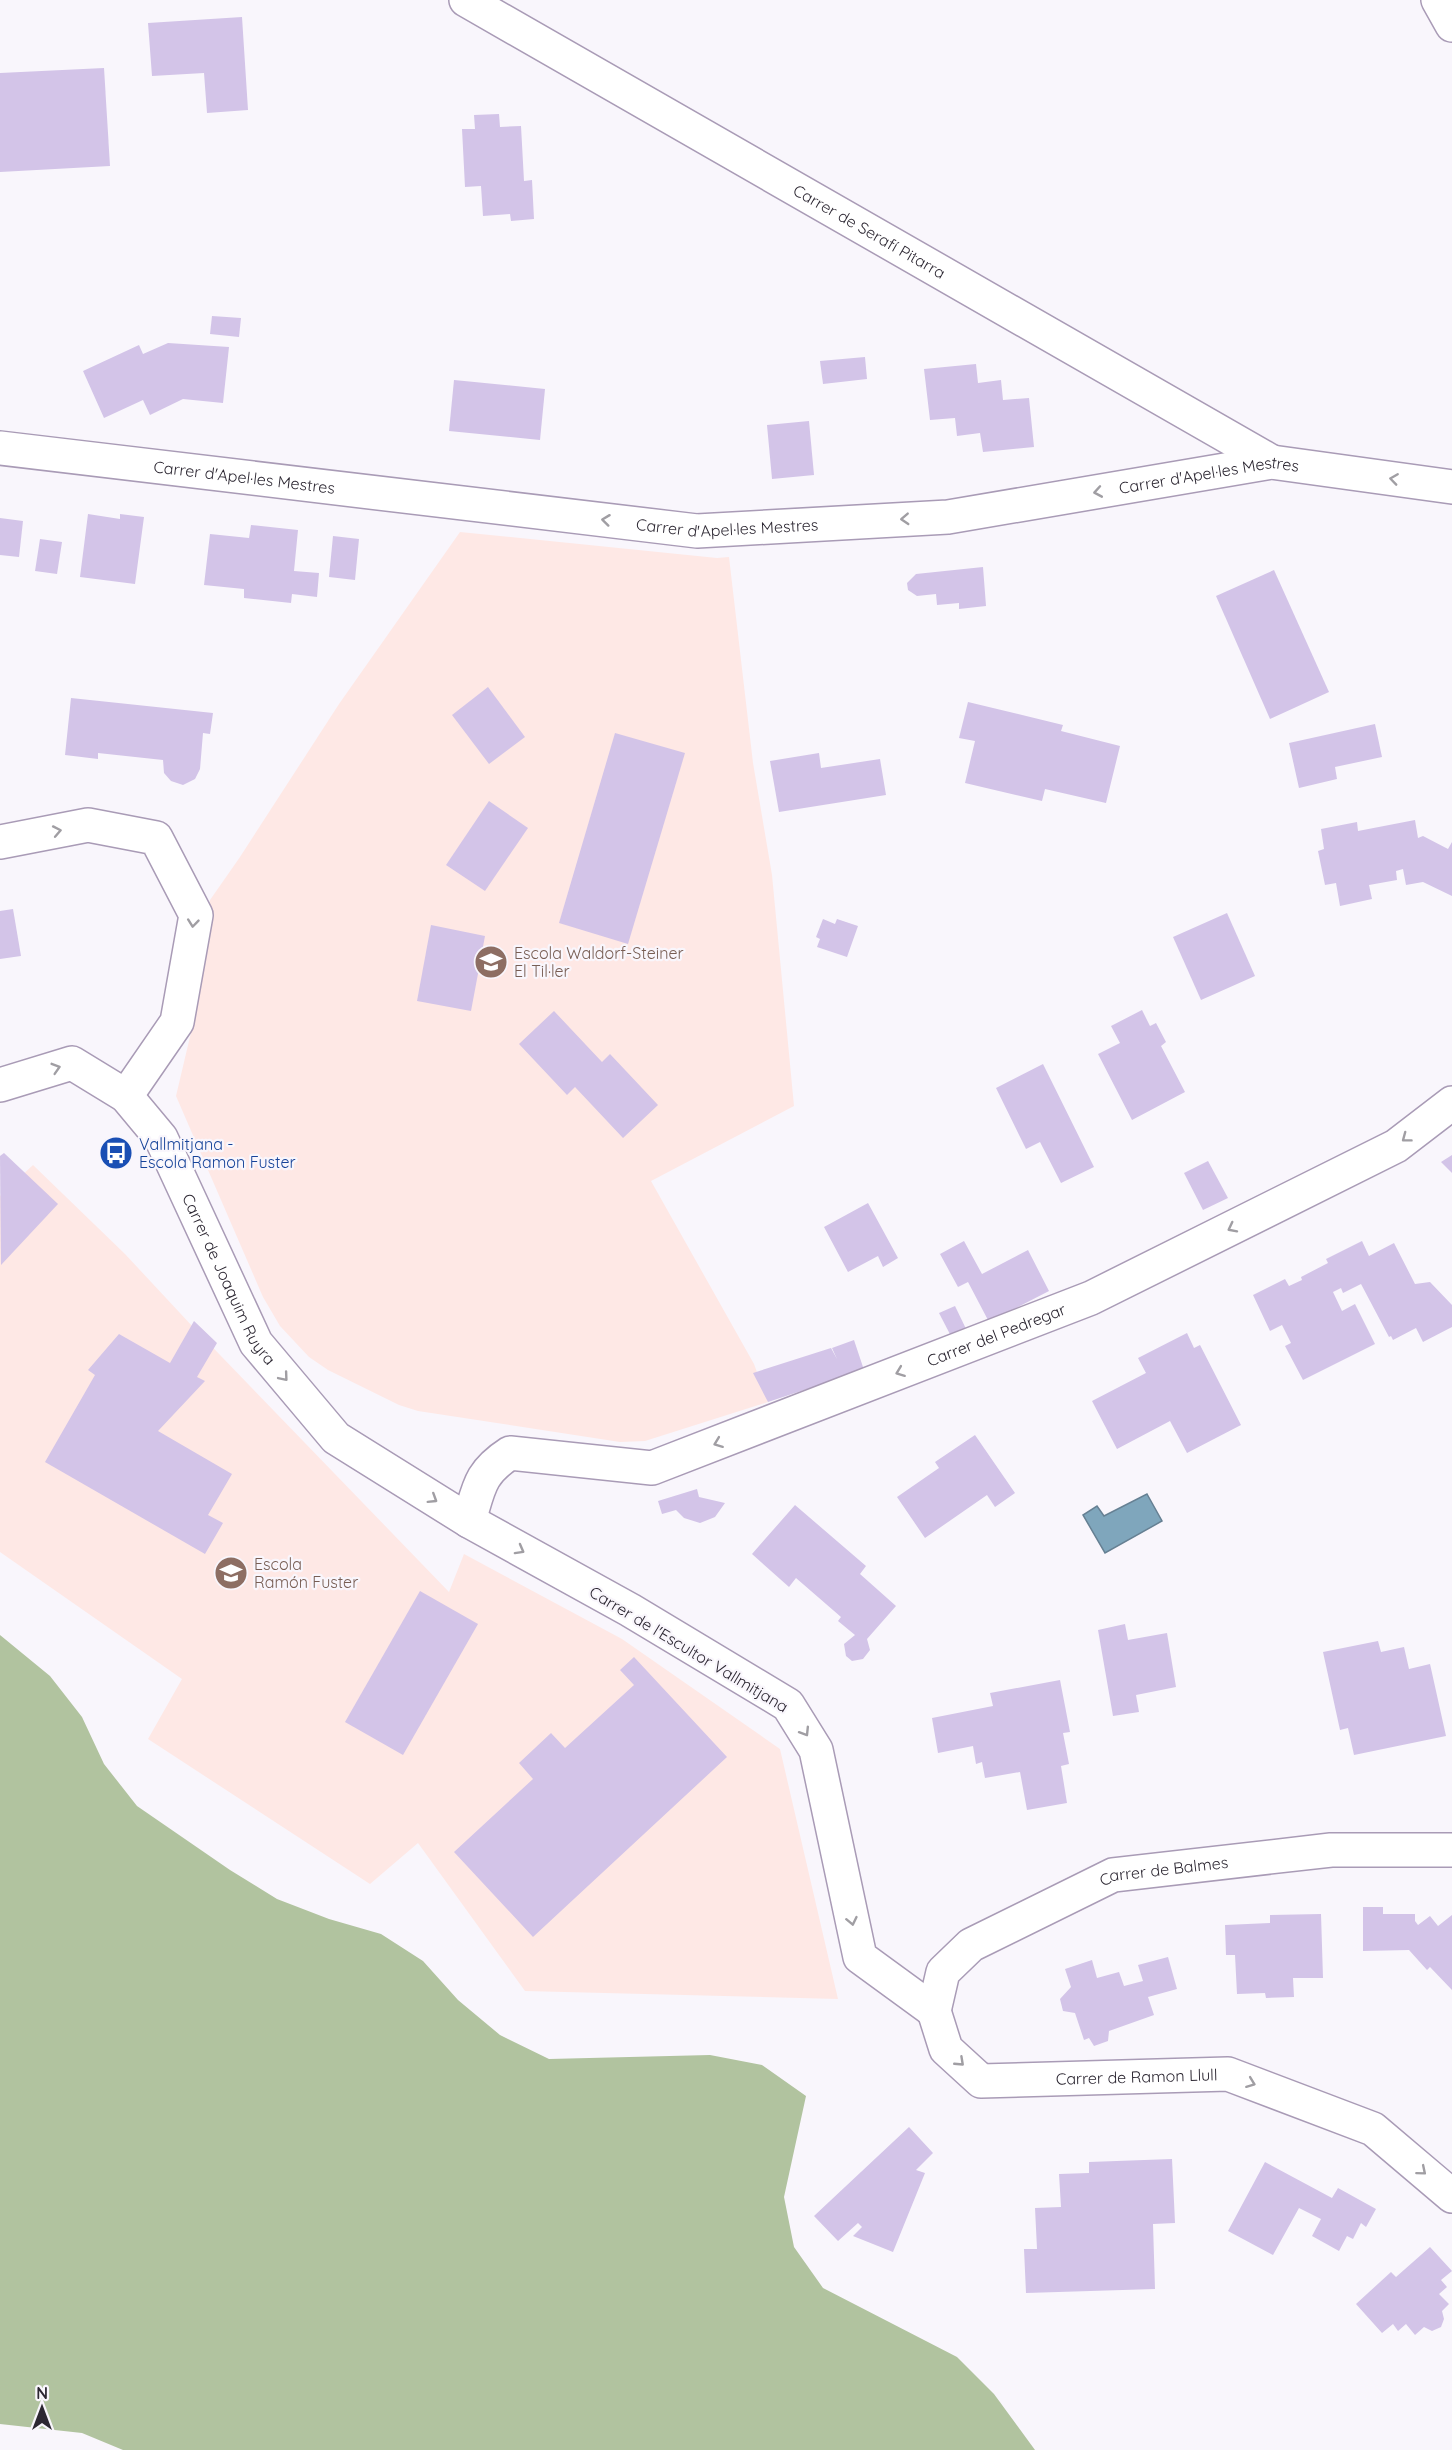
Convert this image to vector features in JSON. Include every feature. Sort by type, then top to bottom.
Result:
[{"type":"street","name":"Carrer de Serafí Pitarra","points":[[466,0],[1272,462]]},
{"type":"street","points":[[1438,0],[1452,25]]},
{"type":"street","name":"Carrer d'Apel·les Mestres","points":[[0,448],[697,531],[948,517],[1272,462],[1452,487]]},
{"type":"street","points":[[0,842],[88,825],[156,838],[196,915],[177,1022],[126,1096]]},
{"type":"street","name":"Carrer de Joaquim Ruyra","points":[[0,1085],[72,1063],[126,1096],[161,1138],[256,1343],[336,1438],[469,1521]]},
{"type":"street","name":"Carrer del Pedregar","points":[[469,1521],[482,1479],[492,1465],[510,1453],[652,1468],[1091,1298],[1396,1146],[1452,1103]]},
{"type":"street","name":"Carrer de l'Escultor Vallmitjana","points":[[469,1521],[630,1610],[788,1706],[816,1750],[860,1957],[934,2011]]},
{"type":"street","name":"Carrer de Balmes","points":[[934,2011],[943,1972],[971,1945],[1113,1875],[1331,1850],[1452,1850]]},
{"type":"street","name":"Carrer de Ramon Llull","points":[[934,2011],[946,2049],[981,2081],[1228,2074],[1373,2129],[1452,2196]]},
{"type":"shaded area","name":"Escola Waldorf-Steiner El Til·ler","points":[[460,532],[717,558],[729,557],[753,763],[772,875],[794,1106],[651,1181],[754,1364],[768,1402],[645,1441],[620,1442],[418,1411],[399,1405],[328,1370],[309,1357],[280,1326],[263,1297],[176,1096],[193,1024],[210,900],[339,704]]},
{"type":"shaded area","name":"Escola Ramón Fuster","points":[[33,1165],[125,1254],[449,1592],[464,1554],[622,1639],[780,1749],[838,1999],[525,1991],[418,1843],[370,1884],[148,1739],[182,1679],[0,1552],[0,1196]]},
{"type":"green space","points":[[0,1635],[50,1676],[82,1717],[104,1764],[137,1806],[230,1870],[277,1899],[329,1919],[381,1934],[423,1961],[458,2000],[500,2035],[549,2059],[710,2055],[762,2065],[806,2096],[784,2197],[794,2247],[823,2288],[957,2357],[994,2394],[1035,2450],[123,2450],[82,2433],[0,2424]]},
{"type":"water","points":[[1147,1494],[1162,1521],[1105,1553],[1083,1515],[1097,1506],[1104,1516]]},
{"type":"building","points":[[242,17],[248,110],[207,113],[204,73],[152,76],[148,23]]},
{"type":"building","points":[[104,68],[110,166],[0,172],[0,73]]},
{"type":"building","points":[[499,114],[500,127],[521,126],[524,181],[532,180],[534,219],[511,221],[510,214],[483,216],[481,186],[465,187],[462,129],[475,129],[474,115]]},
{"type":"building","points":[[212,316],[241,318],[239,337],[210,334]]},
{"type":"building","points":[[168,343],[229,347],[223,403],[183,399],[150,415],[143,400],[104,418],[83,371],[139,345],[143,354]]},
{"type":"building","points":[[865,357],[867,379],[823,384],[820,361]]},
{"type":"building","points":[[976,364],[978,383],[1001,380],[1003,400],[1029,398],[1034,447],[983,452],[980,433],[957,436],[955,418],[930,420],[924,369]]},
{"type":"building","points":[[454,380],[545,389],[540,440],[449,431]]},
{"type":"building","points":[[809,421],[814,475],[772,479],[767,425]]},
{"type":"building","points":[[88,514],[120,519],[120,514],[144,517],[135,584],[80,577]]},
{"type":"building","points":[[0,518],[23,521],[19,557],[0,555]]},
{"type":"building","points":[[251,525],[298,530],[294,571],[319,573],[317,597],[292,594],[291,603],[244,598],[244,589],[204,585],[210,534],[249,538]]},
{"type":"building","points":[[333,536],[359,539],[355,580],[329,577]]},
{"type":"building","points":[[40,539],[62,542],[57,574],[35,571]]},
{"type":"building","points":[[983,567],[986,606],[959,609],[959,603],[937,605],[936,594],[917,596],[908,590],[907,583],[916,574]]},
{"type":"building","points":[[1274,570],[1329,692],[1270,719],[1216,596]]},
{"type":"building","points":[[488,687],[525,737],[489,764],[452,715]]},
{"type":"building","points":[[71,698],[213,713],[210,734],[203,733],[200,769],[195,779],[183,785],[171,781],[164,773],[163,760],[98,753],[98,759],[65,755]]},
{"type":"building","points":[[968,702],[1063,725],[1061,731],[1120,746],[1106,803],[1045,789],[1042,801],[965,783],[975,741],[959,738]]},
{"type":"building","points":[[1375,724],[1382,757],[1335,767],[1337,779],[1299,788],[1289,743]]},
{"type":"building","points":[[615,733],[685,753],[628,944],[559,923]]},
{"type":"building","points":[[819,753],[821,768],[880,759],[886,795],[779,812],[770,761]]},
{"type":"building","points":[[489,801],[528,828],[485,891],[446,865]]},
{"type":"building","points":[[1415,820],[1418,838],[1423,836],[1448,849],[1452,842],[1452,896],[1423,882],[1406,885],[1403,869],[1396,871],[1397,880],[1369,885],[1372,899],[1340,906],[1336,883],[1325,885],[1318,851],[1324,849],[1321,829],[1357,822],[1358,831]]},
{"type":"building","points":[[13,909],[21,956],[0,959],[0,911]]},
{"type":"building","points":[[1227,913],[1255,976],[1201,1000],[1173,937]]},
{"type":"building","points":[[823,919],[835,924],[837,919],[858,926],[847,957],[817,947],[820,939],[816,937]]},
{"type":"building","points":[[431,925],[485,936],[471,1011],[417,1001]]},
{"type":"building","points":[[1142,1010],[1150,1026],[1156,1023],[1166,1042],[1161,1046],[1185,1092],[1132,1120],[1098,1054],[1120,1043],[1111,1026]]},
{"type":"building","points":[[554,1011],[602,1062],[610,1054],[658,1105],[623,1138],[575,1087],[567,1095],[519,1044]]},
{"type":"building","points":[[1043,1064],[1094,1167],[1061,1183],[1040,1142],[1026,1149],[996,1088]]},
{"type":"building","points":[[4,1153],[58,1204],[1,1265],[0,1156]]},
{"type":"building","points":[[1452,1155],[1452,1173],[1441,1162]]},
{"type":"building","points":[[1208,1161],[1228,1198],[1203,1210],[1184,1173]]},
{"type":"building","points":[[868,1203],[898,1258],[883,1267],[878,1256],[848,1272],[824,1227]]},
{"type":"building","points":[[964,1241],[982,1274],[1028,1250],[1049,1291],[989,1322],[968,1282],[958,1287],[940,1254]]},
{"type":"building","points":[[1362,1241],[1369,1256],[1394,1243],[1415,1284],[1430,1282],[1452,1305],[1452,1327],[1423,1342],[1416,1328],[1393,1340],[1391,1336],[1389,1337],[1361,1284],[1343,1293],[1341,1288],[1333,1292],[1342,1311],[1355,1304],[1375,1344],[1303,1380],[1285,1346],[1291,1343],[1282,1325],[1270,1331],[1253,1295],[1285,1279],[1289,1286],[1302,1280],[1301,1277],[1328,1263],[1326,1259]]},
{"type":"building","points":[[955,1306],[968,1333],[953,1340],[939,1313]]},
{"type":"building","points":[[194,1321],[217,1343],[197,1377],[205,1381],[158,1431],[232,1474],[208,1515],[223,1523],[205,1554],[45,1462],[95,1375],[88,1370],[119,1334],[170,1363]]},
{"type":"building","points":[[1187,1333],[1194,1348],[1200,1345],[1241,1425],[1187,1453],[1170,1421],[1117,1449],[1092,1401],[1146,1373],[1138,1358]]},
{"type":"building","points":[[854,1340],[864,1370],[768,1402],[753,1373],[831,1348],[837,1359],[832,1348]]},
{"type":"building","points":[[975,1435],[1015,1493],[995,1507],[987,1495],[925,1538],[897,1497],[939,1468],[935,1462]]},
{"type":"building","points":[[697,1489],[699,1497],[725,1503],[715,1517],[700,1523],[684,1518],[676,1510],[662,1514],[658,1501]]},
{"type":"building","points":[[795,1505],[866,1566],[860,1574],[896,1606],[867,1639],[870,1650],[863,1659],[852,1661],[846,1656],[844,1644],[855,1635],[838,1621],[841,1617],[796,1578],[789,1587],[752,1554]]},
{"type":"building","points":[[420,1591],[478,1624],[403,1755],[345,1722]]},
{"type":"building","points":[[1125,1624],[1128,1640],[1167,1633],[1176,1687],[1136,1695],[1139,1712],[1113,1716],[1098,1630]]},
{"type":"building","points":[[1378,1641],[1381,1652],[1404,1647],[1409,1669],[1430,1664],[1446,1736],[1354,1755],[1348,1728],[1340,1730],[1323,1652]]},
{"type":"building","points":[[634,1657],[727,1757],[533,1937],[454,1852],[533,1779],[519,1763],[551,1733],[565,1748],[634,1685],[620,1670]]},
{"type":"building","points":[[1060,1680],[1070,1732],[1063,1733],[1069,1764],[1061,1766],[1067,1803],[1027,1810],[1020,1772],[985,1778],[982,1762],[976,1764],[973,1746],[938,1753],[932,1718],[993,1706],[990,1693]]},
{"type":"building","points":[[1363,1907],[1383,1907],[1383,1914],[1415,1914],[1415,1921],[1418,1925],[1430,1916],[1438,1926],[1452,1915],[1452,1990],[1430,1967],[1427,1970],[1409,1950],[1363,1951]]},
{"type":"building","points":[[1321,1914],[1323,1978],[1293,1978],[1294,1997],[1266,1998],[1265,1993],[1237,1994],[1235,1955],[1226,1955],[1225,1925],[1270,1923],[1270,1915]]},
{"type":"building","points":[[1168,1957],[1177,1989],[1148,1997],[1154,2015],[1109,2031],[1108,2041],[1094,2046],[1089,2038],[1084,2040],[1075,2013],[1063,2011],[1060,1999],[1071,1987],[1065,1969],[1092,1960],[1097,1978],[1119,1972],[1124,1986],[1143,1981],[1138,1965]]},
{"type":"building","points":[[909,2127],[933,2153],[916,2170],[925,2173],[893,2252],[853,2236],[862,2227],[858,2223],[838,2241],[814,2216]]},
{"type":"building","points":[[1172,2159],[1175,2223],[1153,2224],[1155,2289],[1026,2293],[1024,2249],[1037,2249],[1035,2208],[1061,2207],[1059,2174],[1089,2173],[1089,2162]]},
{"type":"building","points":[[1265,2162],[1332,2198],[1338,2188],[1376,2209],[1366,2227],[1361,2223],[1353,2239],[1347,2236],[1339,2251],[1312,2236],[1321,2219],[1299,2208],[1273,2255],[1228,2231]]},
{"type":"building","points":[[1430,2247],[1452,2271],[1441,2280],[1447,2287],[1439,2294],[1449,2304],[1442,2311],[1444,2319],[1441,2327],[1432,2331],[1424,2327],[1415,2335],[1406,2324],[1398,2331],[1393,2324],[1382,2333],[1356,2304],[1391,2272],[1396,2277]]},
{"type":"place","name":"Escola Waldorf-Steiner El Til·ler","points":[[491,962]]},
{"type":"place","name":"Vallmitjana - Escola Ramon Fuster","points":[[116,1153]]},
{"type":"place","name":"Escola Ramón Fuster","points":[[231,1573]]}]
